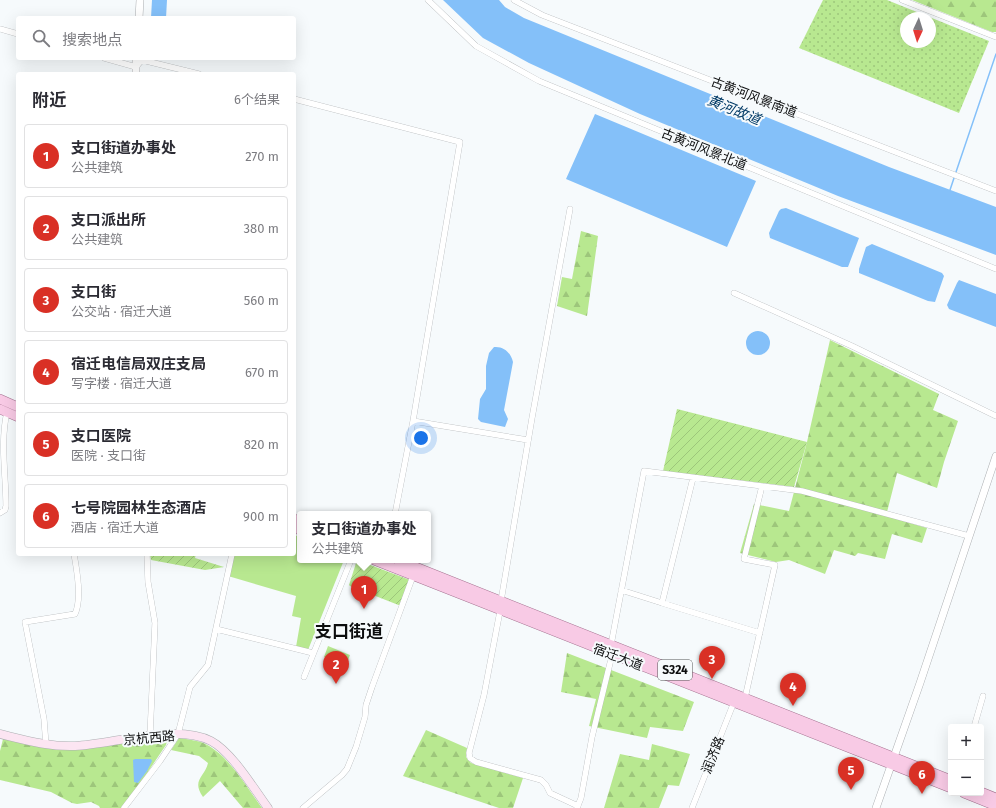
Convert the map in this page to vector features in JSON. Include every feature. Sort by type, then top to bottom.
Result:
[{"type":"main road","points":[[0,399],[16,405]]},
{"type":"main road","points":[[3,411],[16,415]]},
{"type":"main road","name":"宿迁大道","points":[[381,563],[413,576],[611,645],[745,698],[893,761],[948,787]]},
{"type":"main road","name":"宿迁大道","points":[[405,563],[612,655],[893,761],[948,779]]},
{"type":"main road","name":"京杭西路","points":[[0,734],[46,745],[75,746],[150,736],[178,734],[202,738],[212,742],[226,753],[268,808]]},
{"type":"main road","points":[[984,793],[996,798]]},
{"type":"main road","points":[[971,796],[996,806]]},
{"type":"street","points":[[139,16],[140,0]]},
{"type":"street","name":"古黄河风景北道","points":[[428,0],[476,46],[539,81],[996,269]]},
{"type":"street","name":"古黄河风景南道","points":[[514,0],[542,15],[996,191]]},
{"type":"street","points":[[902,0],[996,37]]},
{"type":"street","points":[[0,30],[16,34]]},
{"type":"street","points":[[109,60],[136,70],[139,60]]},
{"type":"street","points":[[143,60],[191,72]]},
{"type":"street","points":[[296,100],[460,142],[413,421],[396,511]]},
{"type":"street","points":[[570,209],[484,696],[469,753],[470,758],[476,762],[540,780],[546,785],[550,793],[578,807],[592,737],[612,655]]},
{"type":"street","points":[[734,293],[852,346],[996,416]]},
{"type":"street","points":[[0,513],[5,510],[6,506],[3,411]]},
{"type":"street","points":[[413,421],[528,440]]},
{"type":"street","points":[[876,808],[996,456]]},
{"type":"street","points":[[611,645],[644,471],[802,491],[969,536]]},
{"type":"street","points":[[662,603],[693,478]]},
{"type":"street","points":[[745,698],[775,565],[744,559],[762,486]]},
{"type":"street","points":[[46,745],[44,719],[25,622],[75,614],[78,609],[78,599],[74,556]]},
{"type":"street","points":[[147,556],[148,582],[155,623],[150,736]]},
{"type":"street","points":[[124,808],[160,761],[178,734],[190,687],[208,665],[232,556]]},
{"type":"street","points":[[304,677],[350,563]]},
{"type":"street","points":[[303,808],[347,769],[366,717],[366,705],[372,687],[413,576]]},
{"type":"street","points":[[621,590],[760,633]]},
{"type":"street","points":[[216,629],[314,653]]},
{"type":"street","points":[[975,724],[983,696]]},
{"type":"street","name":"润济路","points":[[692,808],[734,702]]},
{"type":"green space","points":[[823,0],[887,0],[917,12],[900,12],[900,48],[936,48],[936,20],[989,41],[959,113],[799,48]]},
{"type":"green space","points":[[912,0],[996,0],[996,32],[992,32]]},
{"type":"green space","points":[[581,231],[598,236],[587,316],[557,306],[562,277],[572,279]]},
{"type":"green space","points":[[830,340],[939,394],[933,410],[958,421],[937,488],[897,473],[886,516],[927,528],[922,543],[892,534],[885,559],[858,553],[855,556],[834,550],[825,574],[789,560],[776,562],[740,553],[754,504],[789,511],[807,442]]},
{"type":"green space","points":[[677,409],[807,442],[794,487],[663,471]]},
{"type":"green space","points":[[296,536],[297,563],[343,563],[308,650],[296,647],[301,618],[292,616],[296,596],[228,576],[233,556],[296,556]]},
{"type":"green space","points":[[150,556],[196,556],[195,558],[224,567],[205,570],[151,560]]},
{"type":"green space","points":[[356,563],[365,563],[410,580],[401,606],[349,585]]},
{"type":"green space","points":[[328,646],[350,655],[346,666],[324,657]]},
{"type":"green space","points":[[567,653],[694,702],[683,731],[650,727],[647,738],[589,726],[596,699],[561,692]]},
{"type":"green space","points":[[426,730],[467,748],[466,757],[471,763],[523,778],[513,808],[499,808],[403,776]]},
{"type":"green space","points":[[162,737],[166,738],[166,745],[121,808],[100,808],[91,802],[77,804],[72,803],[51,792],[0,780],[0,751],[3,739],[55,748]]},
{"type":"green space","points":[[179,738],[201,742],[219,753],[228,761],[243,780],[262,808],[243,808],[220,781],[203,797],[198,786],[208,763],[199,756],[171,750]]},
{"type":"green space","points":[[652,744],[690,754],[679,786],[668,785],[659,808],[604,808],[620,754],[649,760]]},
{"type":"water","points":[[152,0],[167,0],[166,16],[151,16]]},
{"type":"water","name":"黄河故道","points":[[443,0],[499,0],[505,7],[524,18],[889,167],[996,207],[996,255],[838,196],[640,114],[529,63],[483,38]]},
{"type":"water","points":[[595,114],[756,181],[727,247],[566,179]]},
{"type":"water","points":[[786,208],[859,238],[848,267],[842,267],[770,238],[769,233],[779,211]]},
{"type":"water","points":[[872,244],[942,273],[944,276],[935,302],[928,301],[859,273],[866,247]]},
{"type":"water","points":[[959,280],[996,294],[996,327],[949,309],[947,305]]},
{"type":"water","points":[[758,331],[767,334],[770,343],[767,352],[758,355],[749,352],[746,343],[749,334]]},
{"type":"water","points":[[494,347],[504,349],[511,356],[513,362],[504,410],[508,419],[505,427],[481,422],[478,419],[480,399],[486,389],[486,366],[489,353]]},
{"type":"water","points":[[151,759],[152,761],[138,783],[134,782],[133,760]]},
{"type":"waterway","points":[[956,172],[996,54]]},
{"type":"waterway","points":[[950,190],[954,178]]},
{"type":"place","name":"支口街道办事处","points":[[364,609]]},
{"type":"place","name":"支口街","points":[[712,679]]},
{"type":"place","name":"支口派出所","points":[[336,684]]},
{"type":"place","name":"宿迁电信局双庄支局","points":[[793,706]]},
{"type":"place","name":"支口医院","points":[[851,790]]},
{"type":"place","name":"七号院园林生态酒店","points":[[922,794]]},
{"type":"district","name":"支口街道","points":[[349,631]]}]
